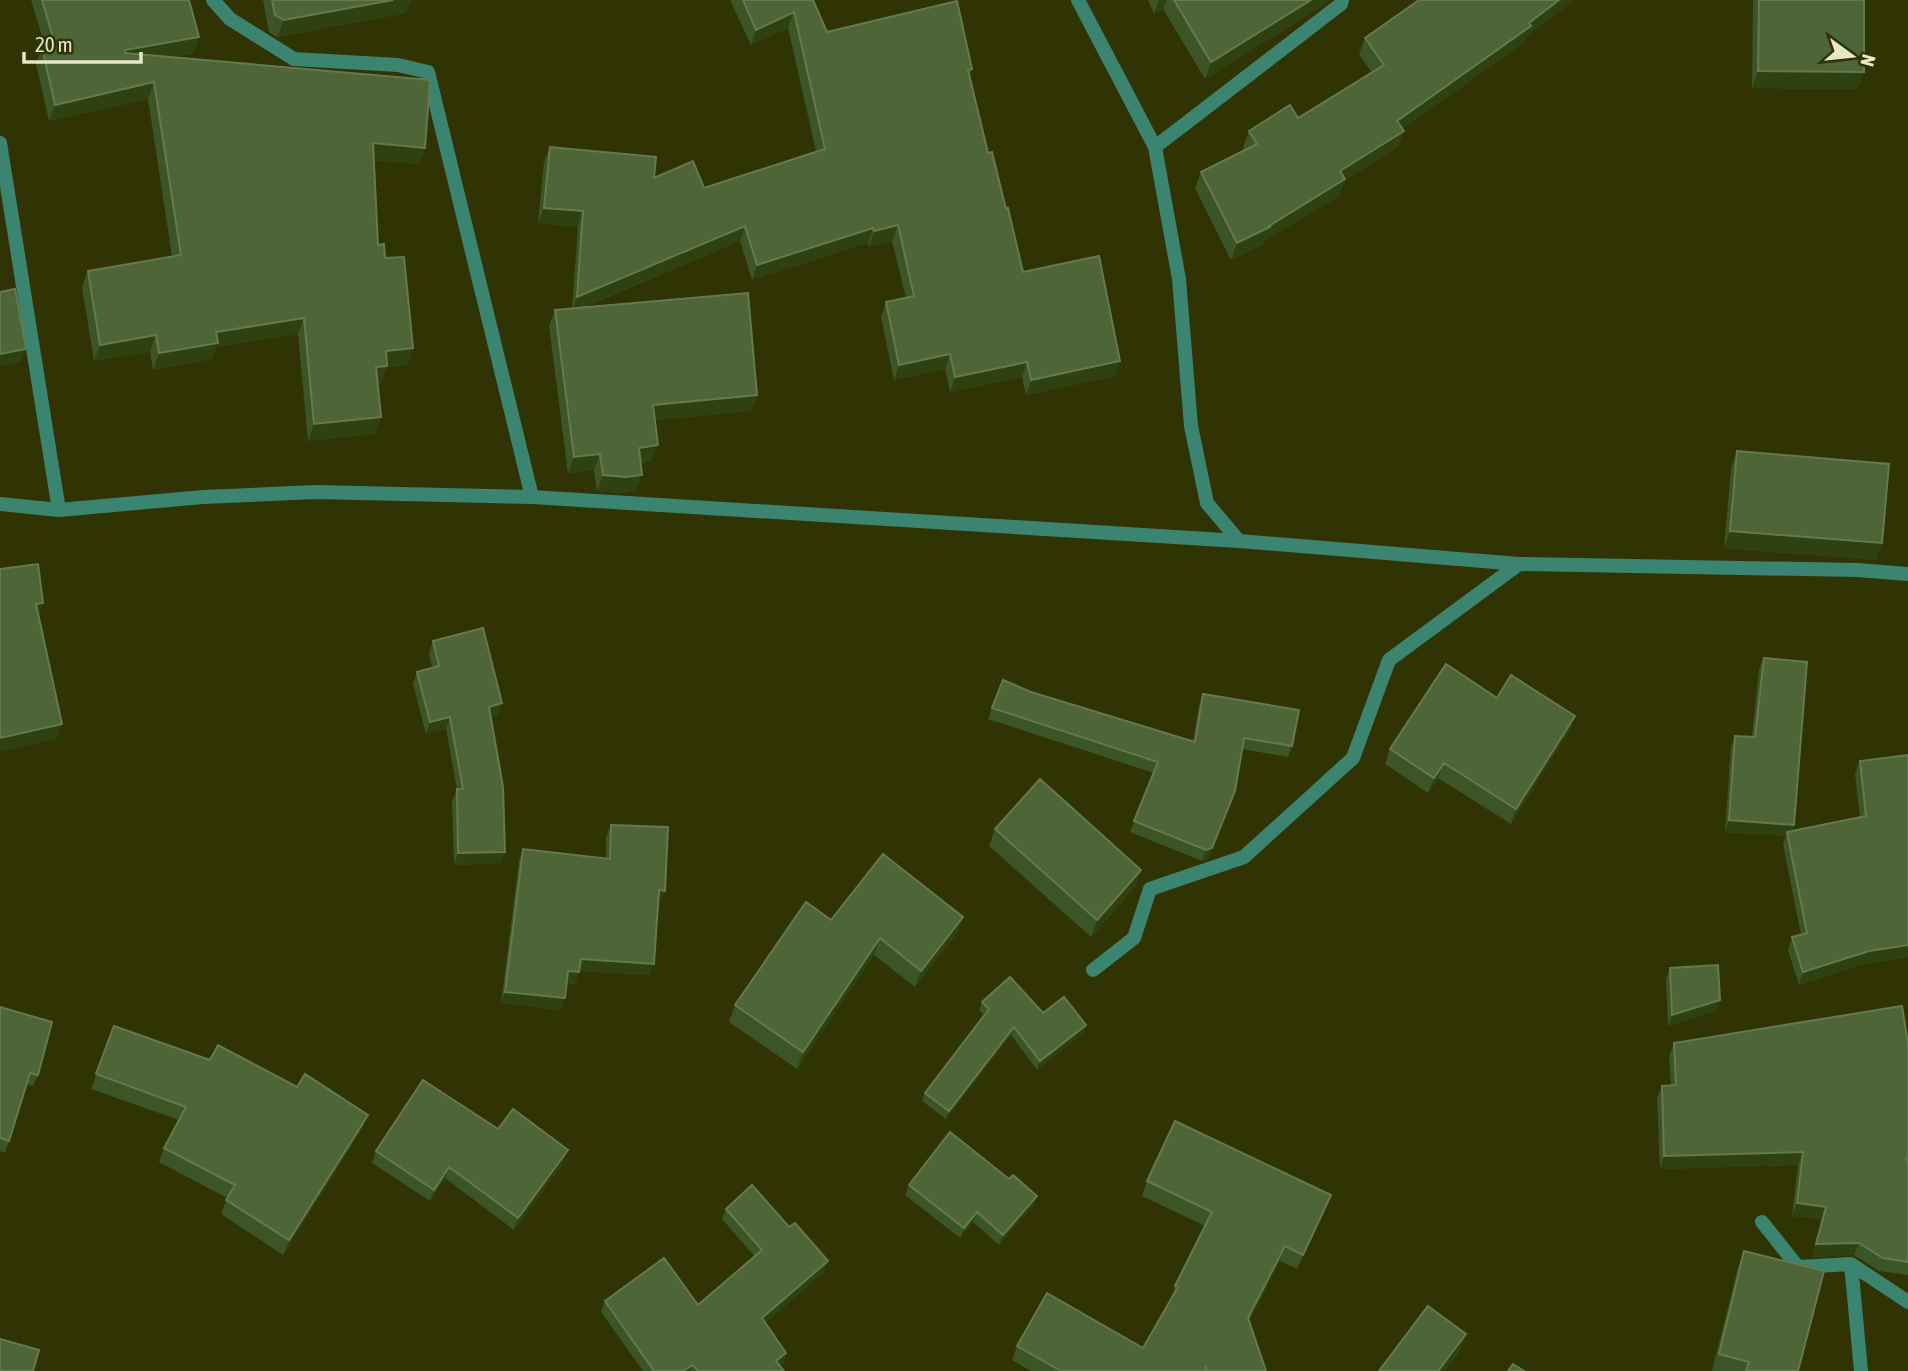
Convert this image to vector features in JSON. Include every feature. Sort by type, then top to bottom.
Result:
[{"type":"street","points":[[213,0],[230,19],[294,59],[398,65],[428,72],[532,497]]},
{"type":"street","points":[[1078,0],[1155,147],[1179,279],[1191,426],[1196,452],[1208,503],[1239,541]]},
{"type":"street","points":[[1155,147],[1341,4],[1342,0]]},
{"type":"street","points":[[0,142],[59,510]]},
{"type":"street","points":[[0,504],[59,510],[202,497],[315,492],[532,497],[1239,541],[1519,564],[1857,570],[1908,574]]},
{"type":"street","points":[[1093,970],[1134,938],[1150,889],[1244,857],[1353,758],[1389,660],[1519,564]]},
{"type":"street","points":[[1762,1222],[1798,1267],[1851,1264],[1908,1302]]},
{"type":"street","points":[[1851,1264],[1861,1371]]},
{"type":"building","points":[[42,0],[189,0],[199,37],[125,50],[125,53],[430,80],[425,148],[373,143],[378,245],[384,244],[385,258],[404,257],[413,348],[386,351],[387,366],[376,367],[381,417],[314,424],[304,318],[216,332],[218,343],[159,353],[156,335],[100,345],[88,271],[181,255],[154,82],[55,105],[42,47],[55,44]]},
{"type":"building","points":[[272,0],[393,0],[284,20],[275,15]]},
{"type":"building","points":[[743,0],[813,0],[827,32],[957,1],[972,69],[968,70],[988,153],[992,152],[1023,272],[1099,256],[1120,361],[1031,380],[1027,362],[955,377],[950,354],[899,365],[886,302],[914,296],[898,225],[874,231],[873,228],[757,265],[745,226],[577,297],[583,211],[544,208],[550,147],[656,157],[654,178],[693,161],[704,188],[825,149],[794,12],[756,30]]},
{"type":"building","points":[[1174,0],[1311,0],[1211,62]]},
{"type":"building","points":[[1419,0],[1559,0],[1529,23],[1531,26],[1397,121],[1404,131],[1340,171],[1345,179],[1270,227],[1237,243],[1201,172],[1257,144],[1249,131],[1290,105],[1298,118],[1384,65],[1365,38]]},
{"type":"building","points":[[1759,0],[1864,0],[1864,72],[1758,71]]},
{"type":"building","points":[[15,289],[26,349],[0,354],[0,292]]},
{"type":"building","points":[[748,293],[757,395],[653,405],[658,445],[639,448],[642,475],[603,475],[600,454],[574,457],[555,310]]},
{"type":"building","points":[[1737,451],[1889,464],[1882,543],[1730,531]]},
{"type":"building","points":[[38,564],[43,603],[36,604],[62,724],[0,738],[0,569]]},
{"type":"building","points":[[483,628],[502,703],[489,707],[503,787],[505,852],[458,853],[457,789],[463,789],[450,717],[430,722],[417,672],[439,666],[433,641]]},
{"type":"building","points":[[1764,658],[1807,662],[1794,825],[1729,820],[1735,736],[1755,737]]},
{"type":"building","points":[[1446,664],[1497,698],[1511,675],[1575,716],[1516,809],[1444,763],[1434,778],[1390,749]]},
{"type":"building","points":[[1003,680],[1031,692],[1195,742],[1203,694],[1299,710],[1292,746],[1244,738],[1235,791],[1212,848],[1206,850],[1134,821],[1158,762],[992,708]]},
{"type":"building","points":[[1908,755],[1908,945],[1869,951],[1803,972],[1792,937],[1807,933],[1787,832],[1866,816],[1860,761]]},
{"type":"building","points":[[1040,779],[1141,870],[1097,920],[995,829]]},
{"type":"building","points":[[611,825],[668,827],[665,891],[659,890],[654,964],[581,959],[579,972],[568,971],[565,998],[505,992],[523,849],[610,859]]},
{"type":"building","points":[[883,854],[963,917],[921,971],[880,938],[803,1052],[735,1005],[806,902],[831,920]]},
{"type":"building","points":[[1718,965],[1720,1000],[1672,1015],[1670,968]]},
{"type":"building","points":[[1010,977],[1043,1013],[1064,997],[1086,1025],[1040,1061],[1014,1027],[949,1111],[925,1093],[989,1009],[982,1002]]},
{"type":"building","points":[[1902,1006],[1908,1044],[1908,1159],[1905,1160],[1908,1160],[1908,1262],[1883,1258],[1859,1243],[1816,1244],[1826,1207],[1797,1203],[1803,1152],[1664,1156],[1662,1086],[1676,1085],[1674,1043]]},
{"type":"building","points":[[0,1007],[52,1022],[38,1075],[30,1073],[9,1141],[0,1138]]},
{"type":"building","points":[[114,1026],[210,1060],[218,1045],[297,1087],[305,1074],[368,1115],[289,1240],[226,1200],[235,1185],[164,1148],[186,1107],[96,1074]]},
{"type":"building","points":[[423,1080],[498,1129],[513,1109],[568,1150],[518,1218],[449,1167],[434,1190],[376,1151]]},
{"type":"building","points":[[1175,1121],[1331,1195],[1303,1255],[1285,1246],[1248,1318],[1266,1371],[1207,1371],[1206,1367],[1204,1371],[1061,1371],[1017,1346],[1047,1293],[1143,1348],[1178,1287],[1175,1286],[1212,1212],[1147,1181]]},
{"type":"building","points":[[950,1132],[1009,1179],[1013,1175],[1037,1196],[1003,1235],[977,1212],[964,1228],[909,1185]]},
{"type":"building","points":[[752,1185],[789,1227],[795,1223],[828,1261],[762,1318],[786,1353],[776,1361],[784,1371],[698,1371],[693,1365],[683,1371],[654,1371],[605,1301],[664,1258],[698,1305],[762,1250],[726,1209]]},
{"type":"building","points":[[1744,1251],[1824,1271],[1798,1371],[1746,1371],[1749,1362],[1719,1354]]},
{"type":"building","points":[[1428,1306],[1466,1334],[1438,1371],[1379,1371]]},
{"type":"building","points":[[0,1339],[39,1350],[33,1371],[0,1371]]},
{"type":"building","points":[[1513,1364],[1524,1371],[1508,1371]]}]
